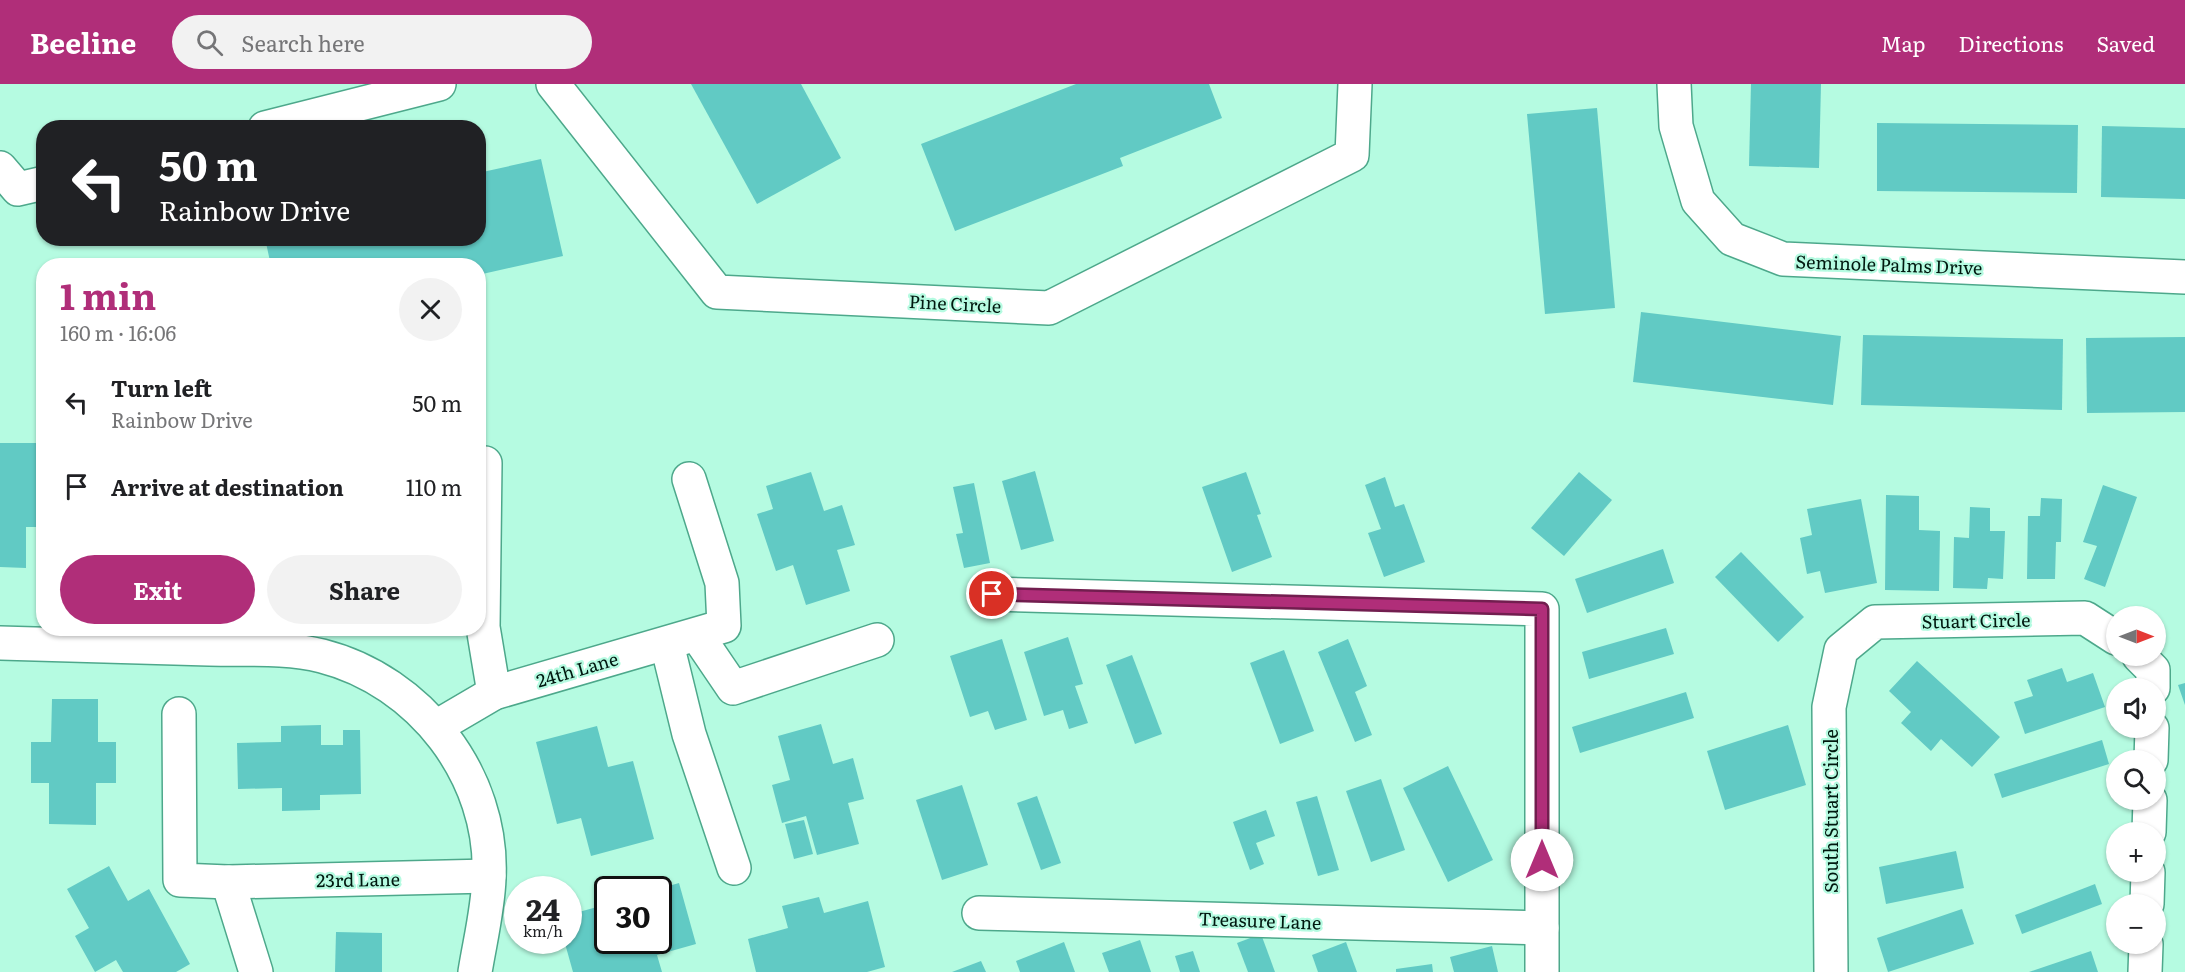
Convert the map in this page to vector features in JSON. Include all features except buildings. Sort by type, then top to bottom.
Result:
[{"type":"street","points":[[297,120],[439,84]]},
{"type":"street","name":"Pine Circle","points":[[553,84],[717,292],[1049,308],[1352,155],[1355,84]]},
{"type":"street","name":"Seminole Palms Drive","points":[[1674,84],[1676,126],[1698,201],[1732,239],[1784,259],[2185,276]]},
{"type":"street","points":[[0,168],[18,189],[36,185]]},
{"type":"street","points":[[689,479],[722,583],[696,635],[689,734],[734,868]]},
{"type":"street","points":[[992,594],[1542,609],[1542,972]]},
{"type":"street","name":"Stuart Circle","points":[[1840,650],[1875,622],[2085,618],[2106,632]]},
{"type":"street","points":[[696,635],[733,688],[877,640]]},
{"type":"street","name":"24th Lane","points":[[436,727],[494,693],[696,635]]},
{"type":"street","points":[[484,636],[494,693]]},
{"type":"street","points":[[0,643],[100,637],[295,651],[320,656],[368,673],[404,698],[436,727],[457,755],[478,801],[485,826],[489,876],[475,972]]},
{"type":"street","name":"South Stuart Circle","points":[[1831,972],[1829,708],[1840,650]]},
{"type":"street","name":"23rd Lane","points":[[179,714],[180,880],[228,882],[489,876]]},
{"type":"street","points":[[228,882],[256,972]]},
{"type":"street","name":"Treasure Lane","points":[[979,913],[1542,928]]},
{"type":"street","points":[[2145,972],[2146,954]]},
{"type":"route","points":[[992,594],[1542,609],[1542,860]]}]
